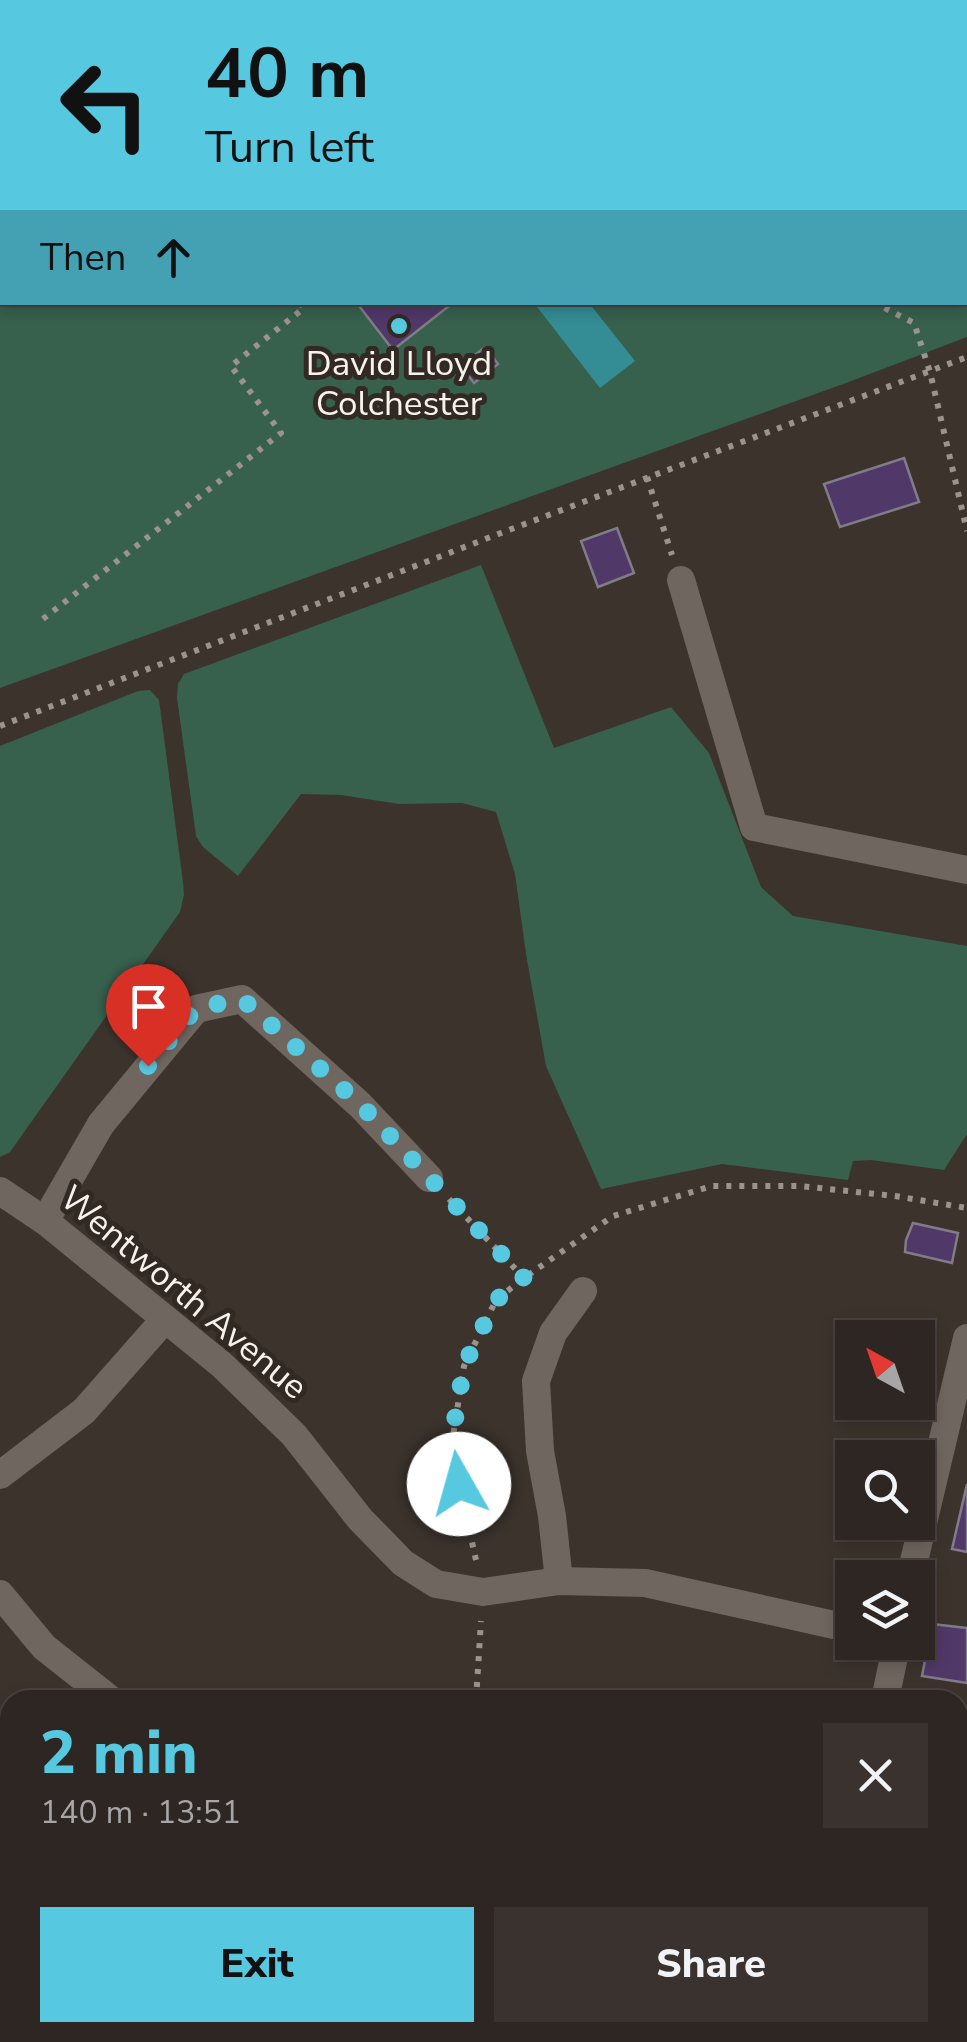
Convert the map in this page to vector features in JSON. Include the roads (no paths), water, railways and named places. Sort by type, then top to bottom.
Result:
[{"type":"street","points":[[681,580],[754,827],[967,870]]},
{"type":"street","points":[[45,1221],[101,1124],[196,1008],[242,999],[360,1104],[428,1178]]},
{"type":"street","name":"Wentworth Avenue","points":[[0,1191],[45,1221],[222,1366],[294,1435],[360,1519],[403,1563],[436,1584],[483,1592],[559,1581],[645,1582],[835,1625]]},
{"type":"street","points":[[559,1581],[540,1451],[536,1381],[554,1332],[583,1292]]},
{"type":"street","points":[[0,1474],[84,1411],[164,1319]]},
{"type":"street","points":[[914,1560],[967,1338]]},
{"type":"street","points":[[0,1594],[44,1646],[99,1690]]},
{"type":"street","points":[[887,1690],[893,1660]]},
{"type":"water","points":[[536,305],[591,305],[635,361],[600,388]]},
{"type":"place","name":"David Lloyd Colchester","points":[[399,326]]}]
